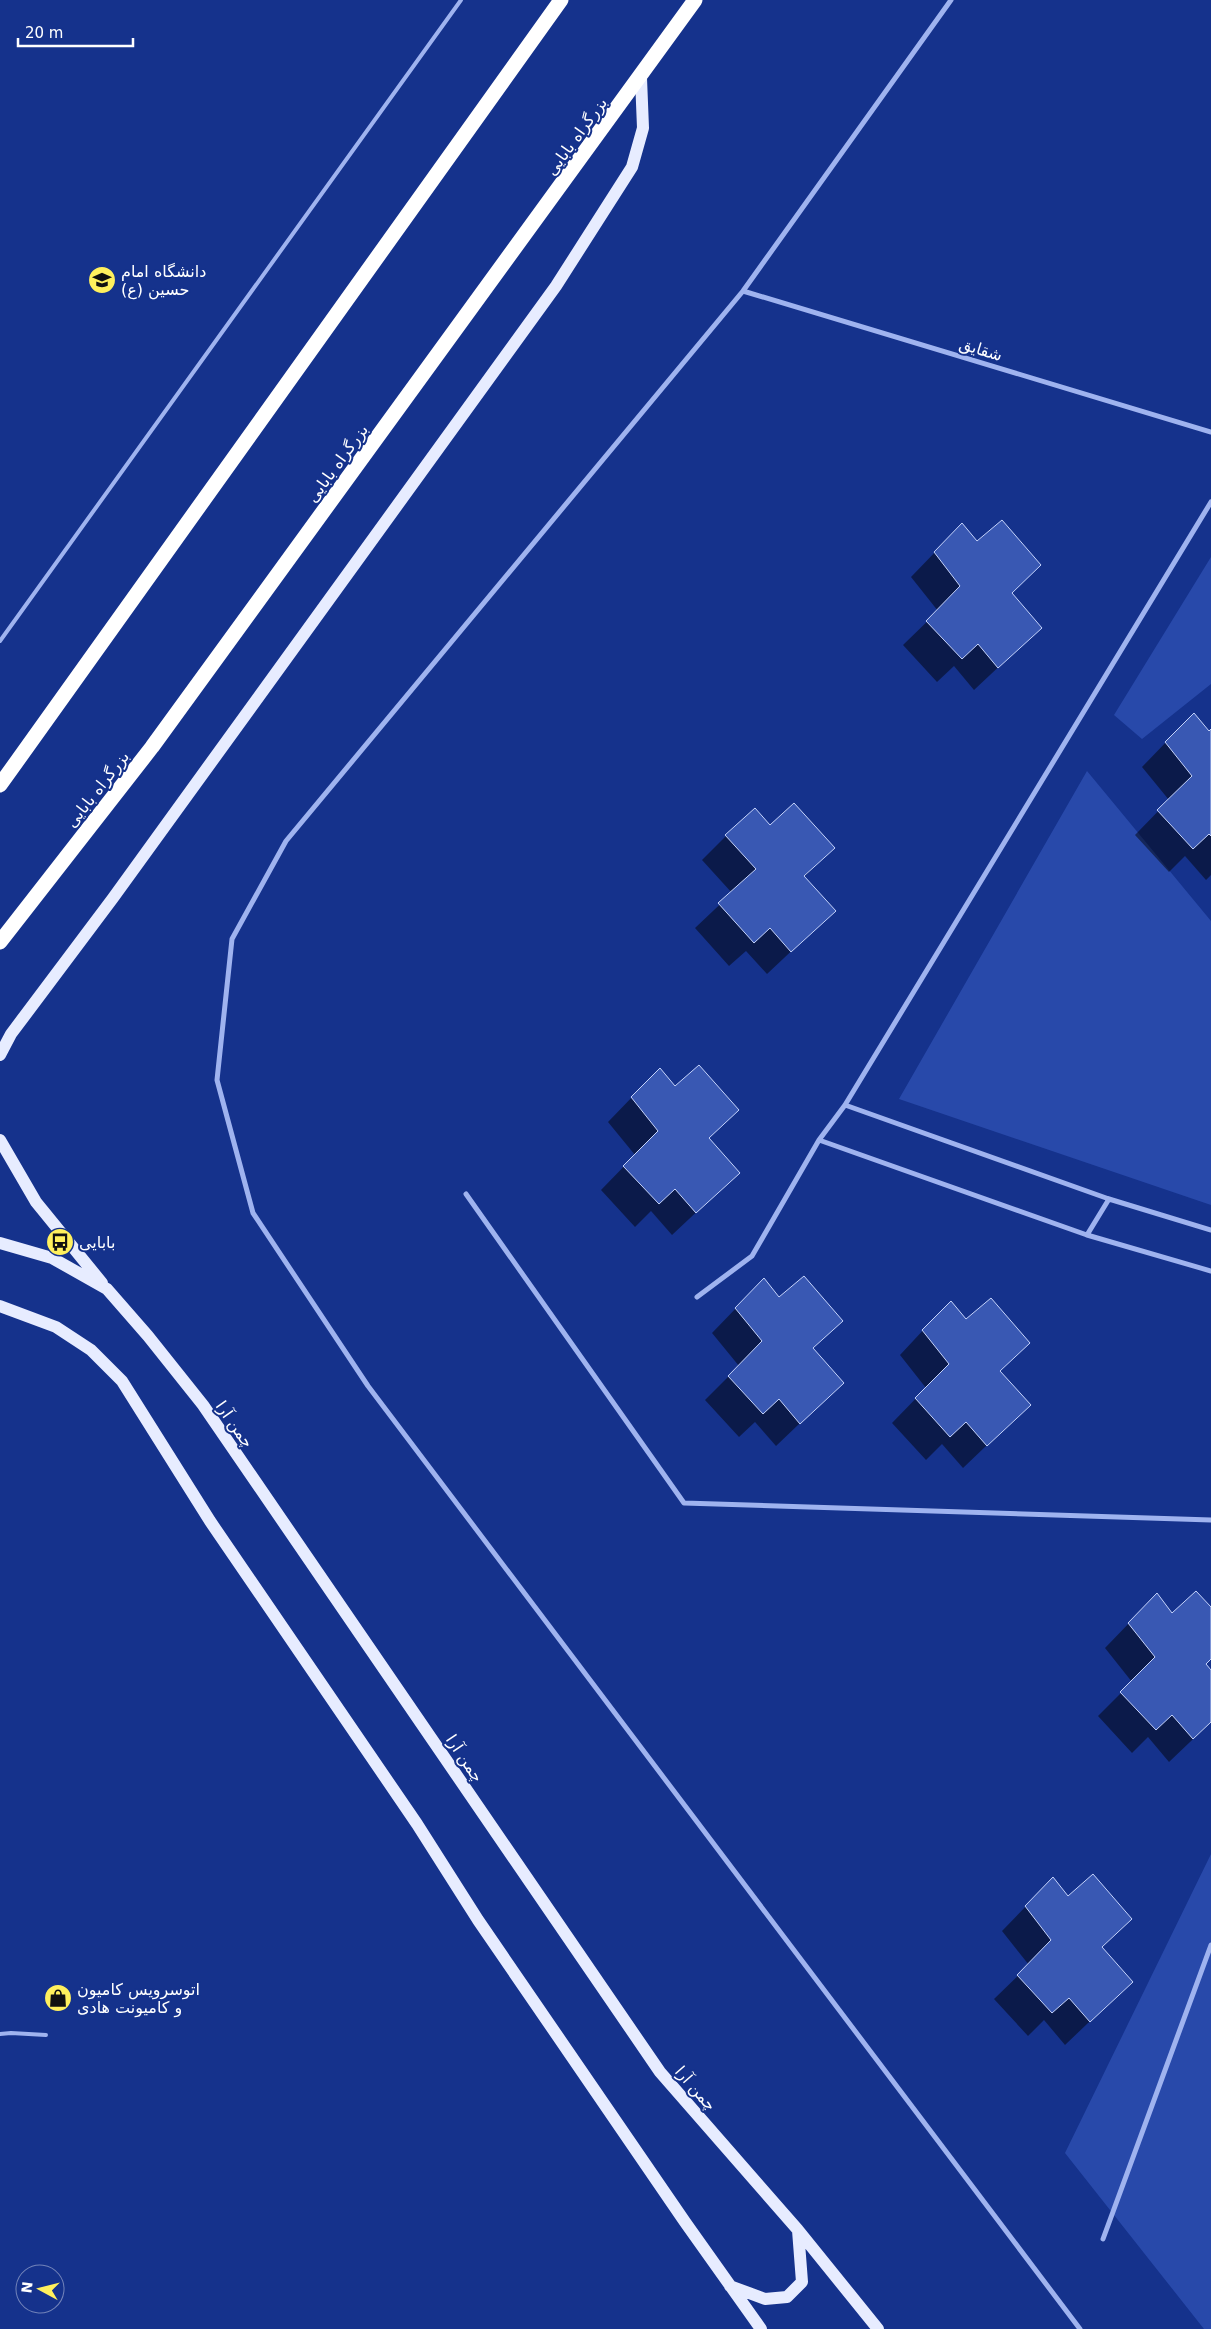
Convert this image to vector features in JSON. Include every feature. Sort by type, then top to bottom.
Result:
[{"type":"highway","points":[[0,785],[561,0]]},
{"type":"highway","name":"بزرگراه بابایی","points":[[0,942],[152,747],[696,0]]},
{"type":"main road","points":[[0,1056],[10,1034],[130,874],[556,286],[632,167],[643,128],[641,78]]},
{"type":"main road","points":[[0,1140],[36,1202],[107,1289]]},
{"type":"main road","name":"چمن آرا","points":[[0,1243],[52,1258],[107,1289],[148,1336],[203,1405],[660,2072],[798,2230],[878,2329]]},
{"type":"main road","points":[[0,1306],[56,1327],[91,1350],[122,1381],[210,1521],[411,1816],[547,2022],[761,2329]]},
{"type":"main road","points":[[730,2286],[765,2299],[787,2297],[802,2282],[798,2230]]},
{"type":"street","points":[[951,0],[743,291],[286,841],[232,939],[217,1080],[253,1213],[368,1386],[1080,2329]]},
{"type":"street","name":"شقایق","points":[[743,291],[1211,432]]},
{"type":"street","points":[[697,1297],[752,1256],[819,1140],[844,1104],[1211,502]]},
{"type":"street","points":[[844,1104],[1110,1200],[1211,1230]]},
{"type":"street","points":[[819,1140],[1087,1235],[1211,1271]]},
{"type":"street","points":[[466,1194],[684,1503],[1211,1520]]},
{"type":"street","points":[[1087,1235],[1110,1200]]},
{"type":"street","points":[[1103,2239],[1211,1945]]},
{"type":"lane","points":[[0,641],[461,0]]},
{"type":"lane","points":[[0,2034],[46,2035]]},
{"type":"shaded area","points":[[1211,557],[1211,684],[1142,739],[1114,715]]},
{"type":"shaded area","points":[[1087,771],[1211,921],[1211,1205],[899,1099]]},
{"type":"shaded area","points":[[1211,1854],[1211,2329],[1204,2329],[1065,2153]]},
{"type":"building","points":[[1002,520],[1041,565],[1012,593],[1042,628],[998,668],[978,644],[962,659],[926,621],[960,586],[934,552],[962,523],[977,541]]},
{"type":"building","points":[[1194,713],[1209,731],[1211,729],[1211,836],[1209,834],[1193,849],[1157,810],[1192,776],[1165,742]]},
{"type":"building","points":[[794,803],[835,848],[804,876],[836,911],[791,952],[770,928],[754,943],[718,903],[756,869],[725,835],[755,808],[770,825]]},
{"type":"building","points":[[699,1065],[739,1110],[709,1138],[740,1173],[696,1213],[675,1189],[659,1204],[623,1166],[658,1131],[631,1097],[660,1068],[675,1086]]},
{"type":"building","points":[[804,1276],[843,1321],[813,1348],[844,1383],[800,1424],[779,1399],[763,1414],[728,1376],[762,1341],[735,1308],[764,1278],[779,1297]]},
{"type":"building","points":[[991,1298],[1030,1343],[1000,1371],[1031,1405],[987,1446],[966,1422],[950,1437],[915,1398],[949,1364],[922,1330],[951,1301],[966,1319]]},
{"type":"building","points":[[1196,1591],[1211,1607],[1211,1659],[1206,1664],[1211,1670],[1211,1722],[1193,1739],[1172,1715],[1156,1730],[1120,1692],[1155,1657],[1128,1623],[1157,1593],[1172,1613]]},
{"type":"building","points":[[1093,1874],[1132,1919],[1102,1947],[1133,1982],[1090,2022],[1069,1998],[1052,2013],[1017,1975],[1051,1940],[1025,1906],[1053,1877],[1068,1896]]},
{"type":"place","name":"دانشگاه امام حسین (ع)","points":[[102,280]]},
{"type":"place","name":"بابایی","points":[[60,1242]]},
{"type":"place","name":"اتوسرویس کامیون و کامیونت هادی","points":[[58,1998]]}]
